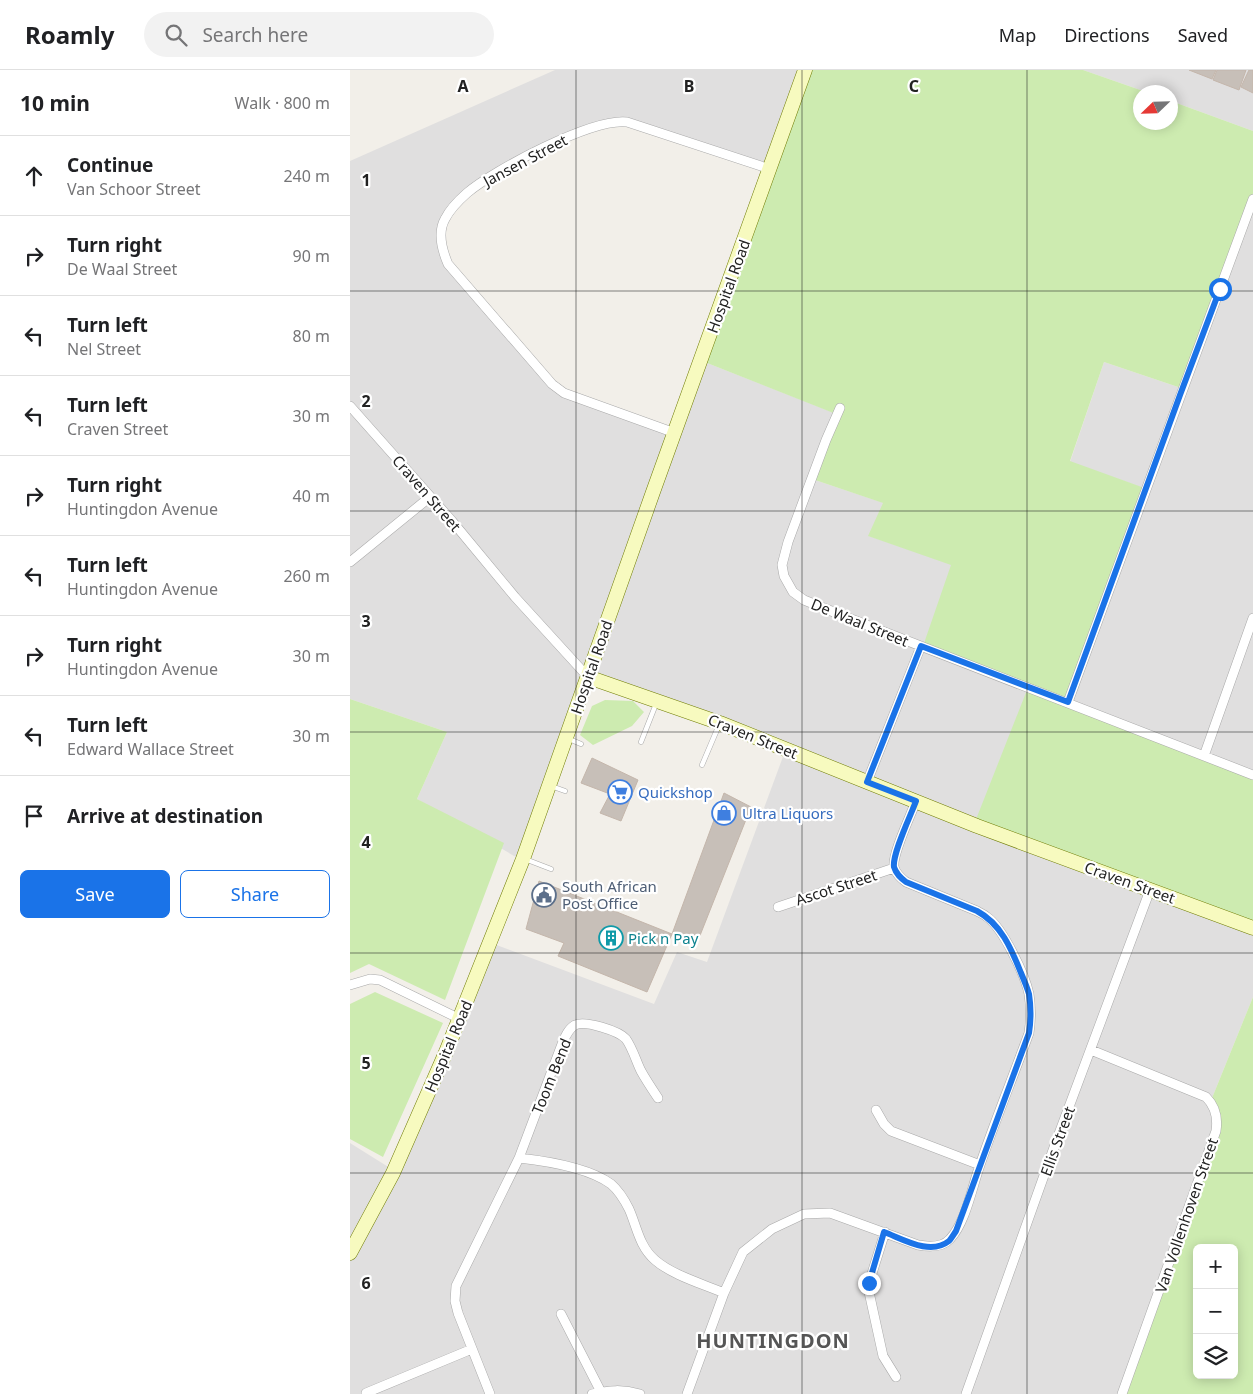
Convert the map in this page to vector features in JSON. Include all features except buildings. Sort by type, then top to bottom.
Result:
[{"type":"main road","name":"Hospital Road","points":[[350,1253],[393,1173],[460,1019],[523,859],[805,70]]},
{"type":"main road","name":"Craven Street","points":[[588,677],[720,723],[977,826],[1253,928]]},
{"type":"street","name":"Jansen Street","points":[[674,433],[564,393],[552,384],[448,264],[441,243],[441,229],[449,212],[466,194],[501,170],[581,132],[607,124],[627,122],[770,169]]},
{"type":"street","points":[[1068,702],[1253,199]]},
{"type":"street","name":"Craven Street","points":[[350,406],[515,597],[588,677]]},
{"type":"street","name":"De Waal Street","points":[[840,408],[788,542],[782,564],[784,576],[793,592],[804,600],[1253,775]]},
{"type":"street","points":[[350,562],[430,497]]},
{"type":"street","points":[[1204,756],[1253,618]]},
{"type":"street","points":[[867,782],[921,646]]},
{"type":"street","points":[[687,1394],[724,1293],[743,1252],[772,1229],[804,1214],[830,1213],[918,1245],[931,1247],[949,1241],[961,1220],[1029,1033],[1031,1010],[1028,992],[1007,942],[1001,932],[987,917],[906,882],[894,868],[897,848],[916,801]]},
{"type":"street","name":"Ascot Street","points":[[778,906],[894,868]]},
{"type":"street","name":"Ellis Street","points":[[966,1394],[1057,1139],[1150,890]]},
{"type":"street","points":[[350,985],[370,979],[380,980],[460,1019]]},
{"type":"street","name":"Toom Bend","points":[[490,1394],[458,1313],[455,1301],[456,1286],[519,1158],[562,1044],[570,1029],[580,1024],[587,1024],[617,1033],[625,1038],[658,1098]]},
{"type":"street","name":"Van Vollenhoven Street","points":[[1091,1050],[1206,1097],[1214,1110],[1217,1121],[1216,1131],[1122,1394]]},
{"type":"street","points":[[876,1110],[884,1124],[891,1130],[980,1165]]},
{"type":"street","points":[[519,1158],[558,1163],[597,1177],[612,1185],[629,1209],[638,1235],[646,1250],[655,1261],[669,1270],[724,1293]]},
{"type":"street","points":[[884,1232],[868,1292],[883,1356],[896,1378]]},
{"type":"street","points":[[561,1314],[597,1393],[627,1390],[640,1394]]},
{"type":"street","points":[[366,1393],[472,1349]]},
{"type":"lane","points":[[641,742],[657,700]]},
{"type":"lane","points":[[702,765],[720,723]]},
{"type":"lane","points":[[567,738],[581,744]]},
{"type":"lane","points":[[550,786],[565,791]]},
{"type":"lane","points":[[523,859],[551,870]]},
{"type":"shaded area","points":[[555,70],[803,70],[770,171],[625,122],[581,132],[464,193],[443,230],[449,268],[564,393],[676,431],[702,361],[837,414],[815,480],[884,503],[869,536],[951,564],[1027,690],[1253,934],[1253,997],[1210,1103],[1220,1127],[1121,1394],[350,1394],[350,1143],[398,1173],[491,943],[654,1004],[677,952],[707,962],[784,754],[587,678],[521,860],[417,799],[447,732],[350,699],[350,161]]},
{"type":"shaded area","points":[[1083,70],[1253,70],[1253,131],[1178,104],[1178,85],[1133,85],[1133,87]]},
{"type":"shaded area","points":[[1253,212],[1253,777],[1070,706],[1149,490],[1070,462],[1104,362],[1187,390]]},
{"type":"green space","points":[[806,70],[1083,70],[1133,87],[1133,130],[1178,130],[1178,104],[1253,131],[1253,212],[1187,390],[1104,362],[1070,461],[1150,490],[1070,706],[1253,777],[1253,934],[973,827],[1027,690],[922,649],[951,565],[868,536],[883,503],[815,480],[836,414],[702,361]]},
{"type":"green space","points":[[350,699],[447,732],[417,799],[504,843],[445,1000],[369,964],[350,973]]},
{"type":"green space","points":[[605,700],[633,701],[644,712],[632,726],[593,745],[580,735],[592,706]]},
{"type":"green space","points":[[375,992],[443,1023],[383,1157],[350,1139],[350,1004]]},
{"type":"green space","points":[[1253,997],[1253,1394],[1126,1394],[1220,1127],[1210,1103]]},
{"type":"place","name":"Quickshop","points":[[620,792]]},
{"type":"place","name":"Ultra Liquors","points":[[724,813]]},
{"type":"place","name":"South African Post Office","points":[[544,895]]},
{"type":"place","name":"Pick n Pay","points":[[611,938]]},
{"type":"district","name":"HUNTINGDON","points":[[773,1340]]},
{"type":"route","points":[[869,1283],[884,1232],[918,1245],[931,1247],[949,1241],[956,1231],[1029,1033],[1031,1010],[1028,992],[1019,969],[1007,942],[994,924],[977,911],[906,882],[897,874],[894,863],[897,848],[916,801],[867,782],[921,646],[1068,702],[1220,289]]}]
